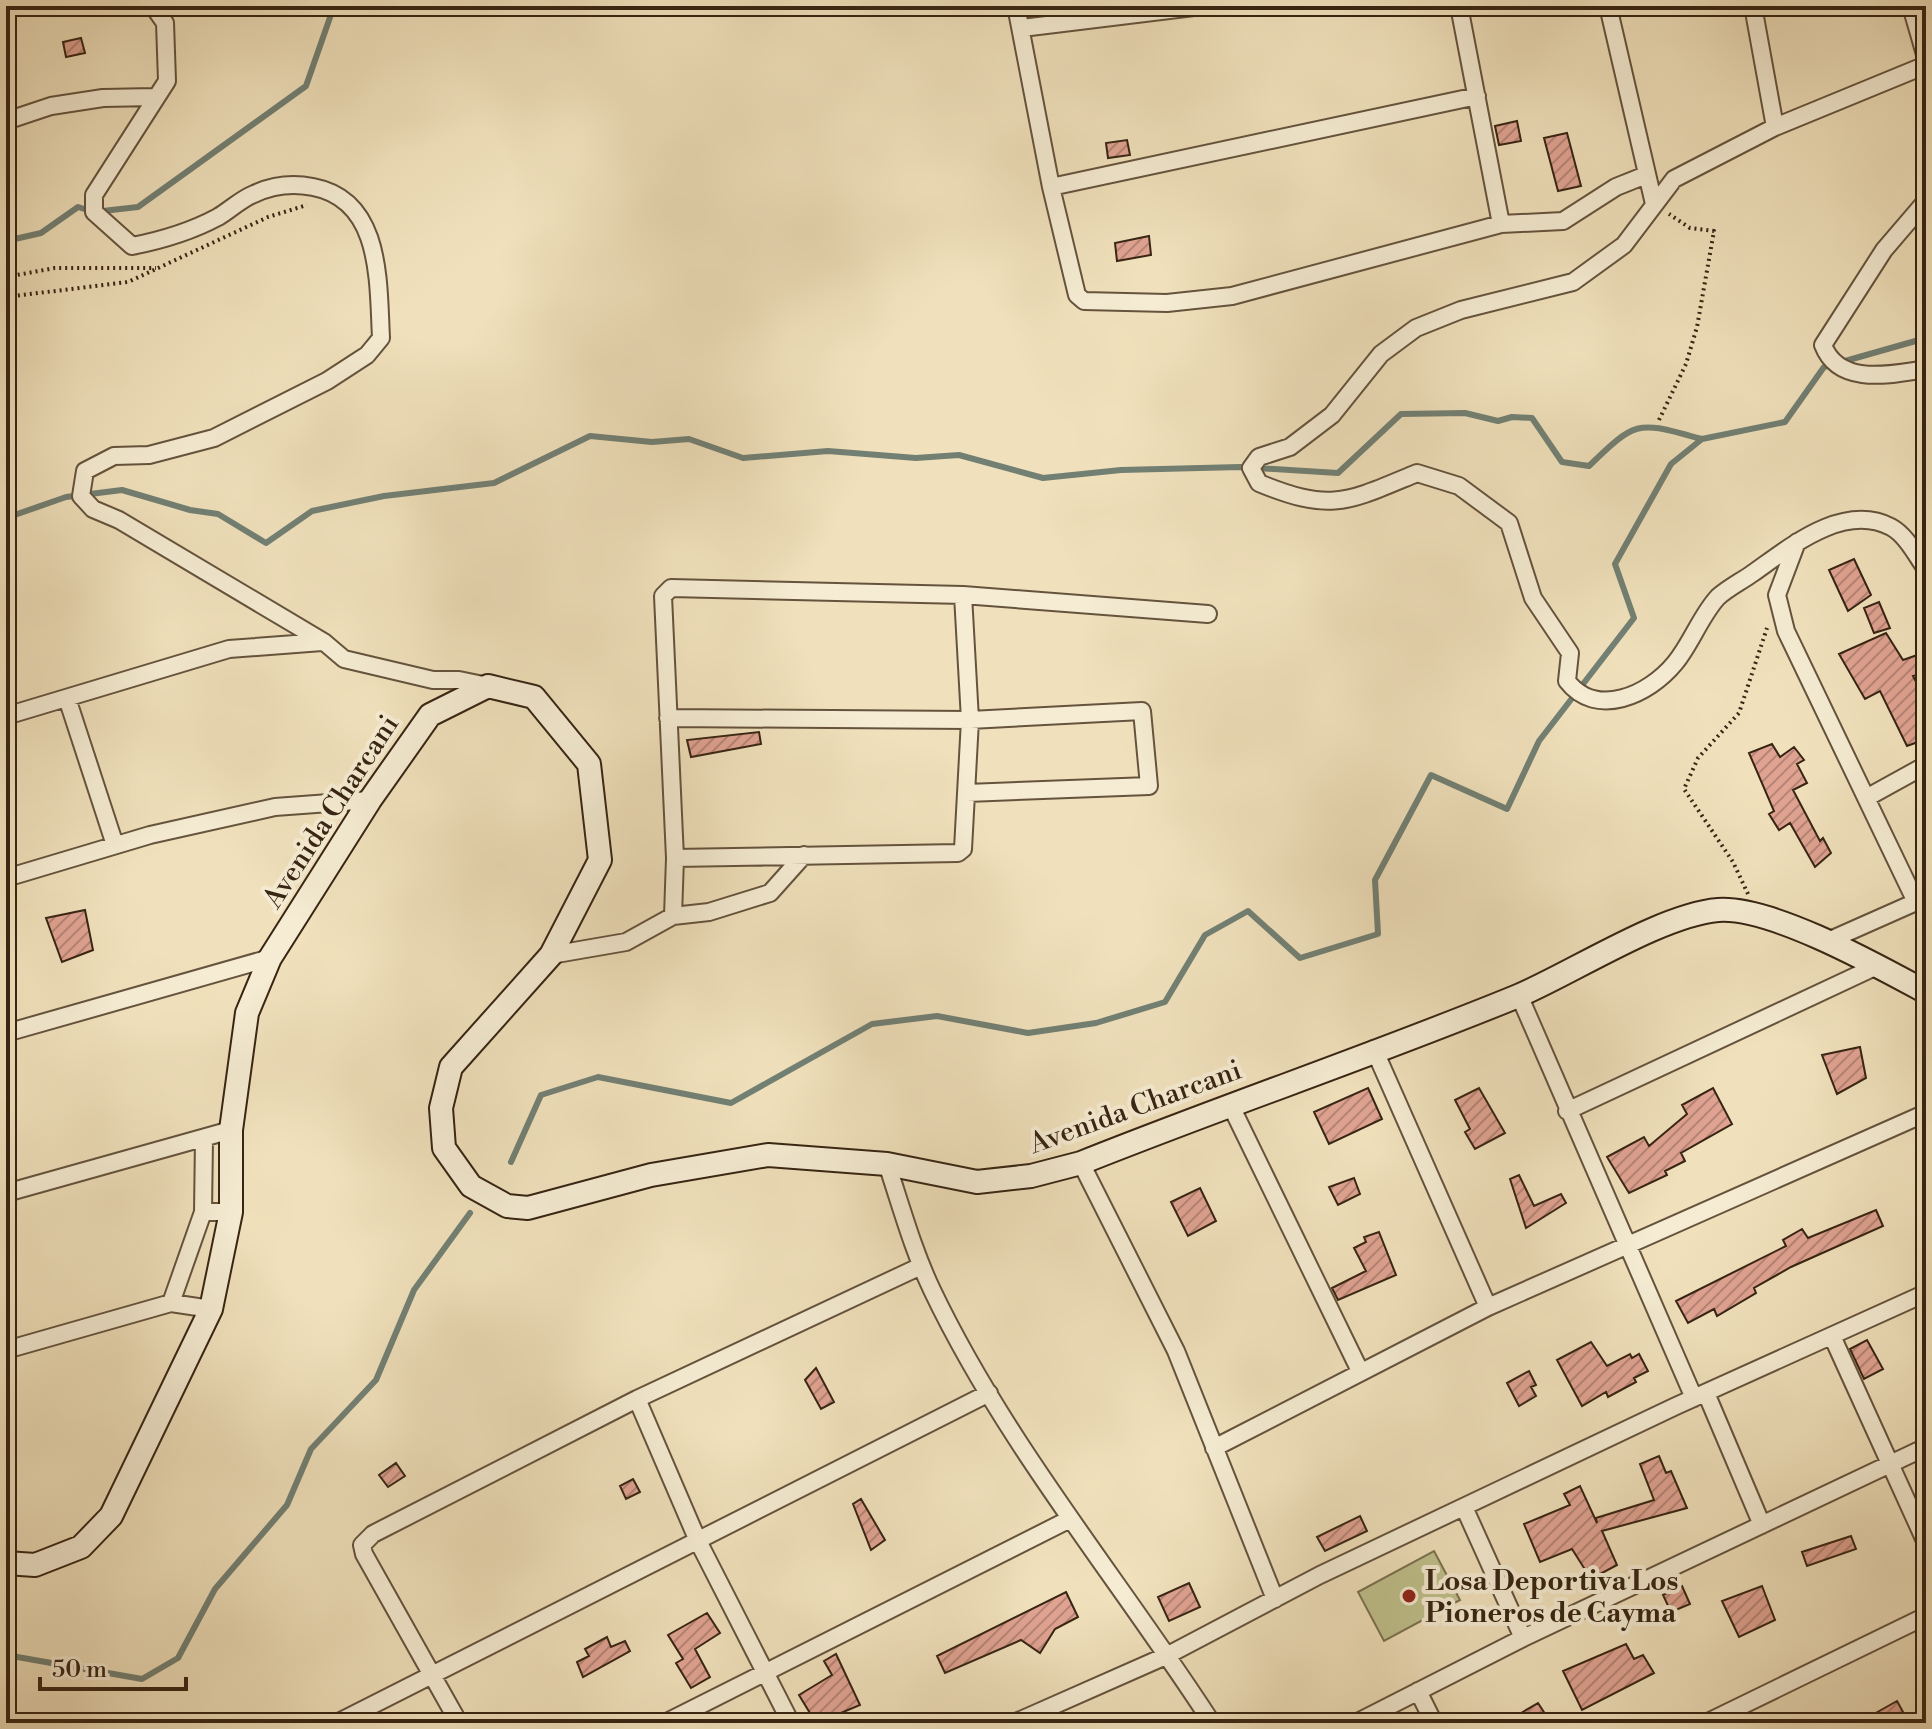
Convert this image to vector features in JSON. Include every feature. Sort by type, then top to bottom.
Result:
[{"type":"main road","name":"Avenida Charcani","points":[[6,1563],[35,1565],[81,1547],[111,1516],[211,1309],[231,1212],[231,1130],[247,1013],[270,958],[370,800],[430,715],[488,686],[534,697],[589,764],[600,860],[551,955],[451,1067],[441,1108],[444,1148],[471,1186],[507,1206],[528,1208],[651,1175],[768,1155],[887,1164],[977,1182],[1031,1176],[1081,1163],[1519,995],[1678,920],[1720,910],[1758,916],[1828,941],[1926,992]]},
{"type":"street","points":[[153,6],[165,23],[167,81],[94,195],[94,212],[132,246],[176,237],[267,190],[293,183],[333,191],[354,206],[367,231],[378,283],[381,338],[367,355],[327,381],[214,438],[149,455],[114,456],[85,471],[81,496],[93,509],[119,520],[324,642],[344,659],[433,680],[459,680],[488,686]]},
{"type":"street","points":[[1016,6],[1051,187],[1077,295],[1094,303],[1167,303],[1232,296],[1501,224],[1563,221],[1616,187],[1646,175]]},
{"type":"street","points":[[1022,28],[1202,6]]},
{"type":"street","points":[[1459,6],[1501,224]]},
{"type":"street","points":[[1608,6],[1654,204]]},
{"type":"street","points":[[1753,6],[1775,127]]},
{"type":"street","points":[[1911,6],[1926,58]]},
{"type":"street","points":[[1926,65],[1775,127],[1674,179],[1624,245],[1573,282],[1461,310],[1416,328],[1381,354],[1332,415],[1290,447],[1259,457],[1251,468],[1259,483],[1299,499],[1328,503],[1360,498],[1417,473],[1459,486],[1489,506],[1509,523],[1533,598],[1570,653],[1567,681],[1577,694],[1595,702],[1615,701],[1644,690],[1674,665],[1718,598],[1798,542],[1833,525],[1864,521],[1890,527],[1907,541],[1926,569]]},
{"type":"street","points":[[1051,187],[1477,96]]},
{"type":"street","points":[[6,121],[51,106],[103,98],[154,97]]},
{"type":"street","points":[[1926,201],[1884,250],[1823,345],[1828,357],[1854,373],[1870,377],[1926,369]]},
{"type":"street","points":[[1798,542],[1777,595],[1786,631],[1916,902],[1828,941]]},
{"type":"street","points":[[673,916],[675,858],[663,596],[671,588],[963,595],[1208,614]]},
{"type":"street","points":[[675,858],[958,853],[966,843],[970,720],[963,595]]},
{"type":"street","points":[[6,716],[229,649],[324,642]]},
{"type":"street","points":[[67,698],[115,845]]},
{"type":"street","points":[[668,718],[970,720],[1142,711],[1149,786],[967,793]]},
{"type":"street","points":[[1868,797],[1926,765]]},
{"type":"street","points":[[6,878],[115,845],[275,807],[370,800]]},
{"type":"street","points":[[551,955],[626,942],[673,916],[709,912],[770,893],[804,855]]},
{"type":"street","points":[[6,1033],[270,958]]},
{"type":"street","points":[[1567,1111],[1877,966]]},
{"type":"street","points":[[1519,995],[1627,1243],[1762,1525]]},
{"type":"street","points":[[1374,1049],[1488,1307]]},
{"type":"street","points":[[1230,1104],[1360,1371]]},
{"type":"street","points":[[1214,1448],[1488,1307],[1926,1113]]},
{"type":"street","points":[[6,1193],[231,1130]]},
{"type":"street","points":[[171,1303],[203,1212],[204,1139]]},
{"type":"street","points":[[1081,1163],[1176,1351],[1275,1599]]},
{"type":"street","points":[[887,1164],[921,1266],[989,1393],[1070,1519],[1168,1655],[1212,1723]]},
{"type":"street","points":[[203,1212],[231,1212]]},
{"type":"street","points":[[459,1723],[364,1554],[362,1545],[373,1534],[637,1399],[921,1266]]},
{"type":"street","points":[[1014,1723],[1168,1655],[1464,1507],[1926,1293]]},
{"type":"street","points":[[6,1350],[171,1303],[211,1309]]},
{"type":"street","points":[[1832,1336],[1926,1543]]},
{"type":"street","points":[[337,1723],[989,1393]]},
{"type":"street","points":[[637,1399],[698,1541],[791,1723]]},
{"type":"street","points":[[1356,1723],[1523,1638],[1926,1447]]},
{"type":"street","points":[[1464,1507],[1523,1638]]},
{"type":"street","points":[[665,1723],[1070,1519]]},
{"type":"street","points":[[1706,1723],[1926,1616]]},
{"type":"street","points":[[1418,1691],[1434,1723]]},
{"type":"path","points":[[1654,204],[1690,228],[1714,231],[1697,327],[1686,364],[1659,420]]},
{"type":"path","points":[[6,277],[55,268],[158,268]]},
{"type":"path","points":[[1758,916],[1733,862],[1684,789],[1698,758],[1739,713],[1777,595]]},
{"type":"green space","name":"Losa Deportiva Los Pioneros de Cayma","points":[[1434,1551],[1460,1600],[1384,1641],[1358,1592]]},
{"type":"building","points":[[81,38],[85,53],[66,57],[63,42]]},
{"type":"building","points":[[1517,121],[1521,141],[1499,145],[1495,126]]},
{"type":"building","points":[[1567,133],[1581,186],[1558,191],[1544,138]]},
{"type":"building","points":[[1127,140],[1130,155],[1108,158],[1106,143]]},
{"type":"building","points":[[1149,236],[1151,255],[1117,261],[1115,243]]},
{"type":"building","points":[[1854,559],[1871,595],[1848,611],[1829,570]]},
{"type":"building","points":[[1879,602],[1890,628],[1874,633],[1864,608]]},
{"type":"building","points":[[1886,633],[1903,660],[1926,652],[1926,672],[1913,676],[1926,700],[1926,739],[1907,746],[1880,691],[1865,699],[1839,654]]},
{"type":"building","points":[[759,732],[761,744],[691,757],[687,740]]},
{"type":"building","points":[[1772,744],[1780,757],[1794,747],[1804,760],[1797,764],[1807,783],[1793,790],[1820,841],[1823,838],[1831,853],[1815,867],[1790,823],[1779,830],[1769,814],[1774,811],[1749,753]]},
{"type":"building","points":[[85,910],[93,950],[62,962],[46,918]]},
{"type":"building","points":[[1860,1047],[1866,1078],[1837,1094],[1822,1055]]},
{"type":"building","points":[[1368,1088],[1382,1119],[1329,1144],[1314,1112]]},
{"type":"building","points":[[1479,1088],[1505,1133],[1475,1149],[1465,1132],[1470,1129],[1455,1100]]},
{"type":"building","points":[[1713,1088],[1732,1124],[1681,1153],[1685,1161],[1665,1171],[1667,1175],[1629,1193],[1607,1157],[1644,1137],[1649,1146],[1687,1114],[1682,1105]]},
{"type":"building","points":[[1519,1175],[1534,1206],[1561,1194],[1566,1203],[1526,1228],[1510,1179]]},
{"type":"building","points":[[1354,1178],[1360,1194],[1338,1205],[1329,1187]]},
{"type":"building","points":[[1200,1188],[1216,1221],[1188,1236],[1171,1202]]},
{"type":"building","points":[[1876,1210],[1883,1226],[1791,1267],[1754,1288],[1756,1293],[1717,1316],[1714,1309],[1688,1323],[1676,1301],[1786,1246],[1783,1240],[1802,1229],[1808,1238]]},
{"type":"building","points":[[1379,1232],[1396,1275],[1338,1300],[1332,1288],[1366,1271],[1354,1248],[1366,1242],[1364,1237]]},
{"type":"building","points":[[1867,1340],[1883,1369],[1864,1379],[1850,1349]]},
{"type":"building","points":[[1591,1342],[1607,1366],[1630,1354],[1632,1358],[1639,1354],[1648,1371],[1634,1378],[1636,1382],[1608,1397],[1606,1392],[1582,1406],[1557,1360]]},
{"type":"building","points":[[816,1368],[834,1402],[821,1409],[805,1380]]},
{"type":"building","points":[[1529,1371],[1536,1385],[1531,1387],[1536,1396],[1519,1406],[1507,1383]]},
{"type":"building","points":[[1659,1456],[1666,1473],[1671,1471],[1687,1508],[1602,1531],[1617,1565],[1591,1579],[1572,1549],[1540,1562],[1524,1524],[1570,1505],[1564,1494],[1580,1486],[1597,1523],[1596,1518],[1654,1500],[1640,1464]]},
{"type":"building","points":[[396,1463],[405,1476],[388,1487],[379,1475]]},
{"type":"building","points":[[633,1479],[640,1492],[626,1499],[620,1486]]},
{"type":"building","points":[[861,1499],[885,1540],[871,1550],[853,1504]]},
{"type":"building","points":[[1360,1516],[1367,1531],[1325,1551],[1317,1537]]},
{"type":"building","points":[[1851,1536],[1856,1549],[1807,1566],[1802,1552]]},
{"type":"building","points":[[1189,1583],[1200,1607],[1169,1621],[1158,1597]]},
{"type":"building","points":[[1682,1586],[1690,1604],[1671,1612],[1663,1595]]},
{"type":"building","points":[[1762,1586],[1775,1620],[1739,1637],[1722,1601]]},
{"type":"building","points":[[1066,1592],[1078,1617],[1055,1629],[1040,1653],[1021,1640],[945,1673],[937,1656]]},
{"type":"building","points":[[707,1613],[720,1633],[695,1649],[710,1677],[691,1688],[676,1663],[683,1659],[668,1635]]},
{"type":"building","points":[[607,1637],[611,1647],[625,1641],[630,1651],[583,1677],[577,1662],[589,1656],[585,1649]]},
{"type":"building","points":[[1626,1644],[1634,1659],[1643,1655],[1654,1673],[1582,1710],[1563,1671]]},
{"type":"building","points":[[836,1654],[860,1705],[836,1715],[840,1723],[816,1723],[799,1695],[832,1675],[824,1661]]},
{"type":"building","points":[[1897,1701],[1909,1723],[1858,1723]]},
{"type":"building","points":[[1538,1703],[1551,1723],[1504,1723]]},
{"type":"waterway","points":[[6,241],[41,233],[78,207],[94,212],[138,207],[306,86],[334,6]]},
{"type":"waterway","points":[[511,1162],[541,1095],[598,1077],[731,1103],[872,1024],[937,1016],[1028,1033],[1096,1023],[1165,1002],[1205,935],[1248,911],[1300,958],[1378,934],[1375,880],[1431,775],[1507,809],[1539,741],[1634,618],[1615,564],[1671,464],[1702,439],[1785,422],[1824,367],[1926,338]]},
{"type":"waterway","points":[[6,518],[66,497],[122,490],[190,510],[218,514],[266,543],[312,511],[384,496],[494,483],[590,436],[652,442],[689,439],[743,458],[828,451],[916,458],[959,455],[1043,478],[1121,470],[1240,467],[1338,473],[1401,414],[1465,413],[1498,421],[1512,417],[1532,418],[1562,462],[1589,466],[1618,439],[1640,428],[1664,429],[1702,439]]},
{"type":"waterway","points":[[6,1655],[142,1679],[178,1658],[215,1589],[287,1505],[311,1449],[376,1380],[414,1290],[470,1213]]},
{"type":"place","name":"Losa Deportiva Los Pioneros de Cayma","points":[[1409,1596]]}]
